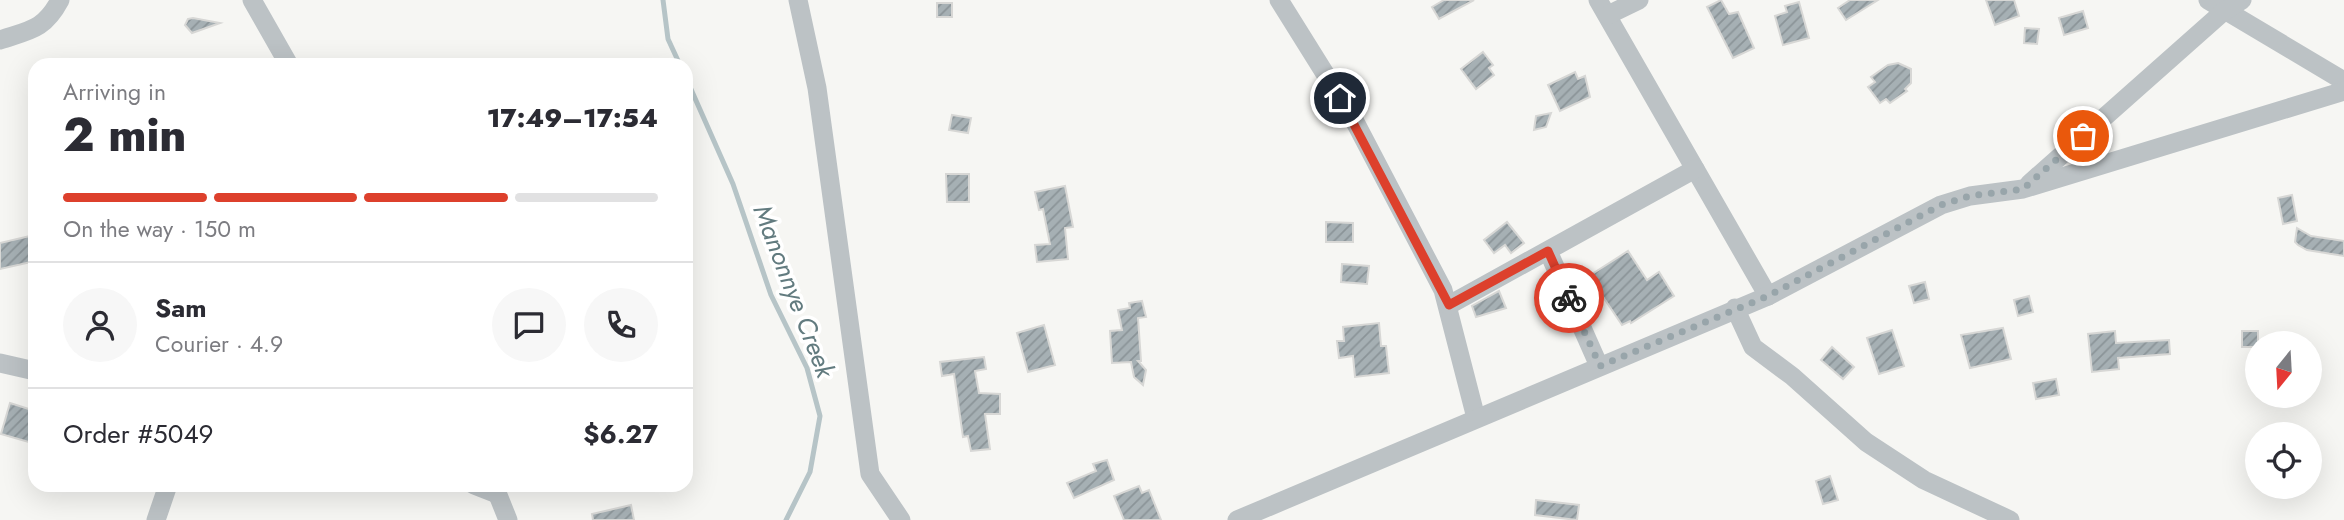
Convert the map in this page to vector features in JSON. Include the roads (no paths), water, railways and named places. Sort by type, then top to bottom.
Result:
[{"type":"street","points":[[0,40],[40,27],[48,21],[60,0]]},
{"type":"street","points":[[252,0],[285,58]]},
{"type":"street","points":[[798,0],[817,89],[870,474],[901,520]]},
{"type":"street","points":[[1279,0],[1354,120],[1449,305],[1476,418]]},
{"type":"street","points":[[1639,0],[1603,8],[1768,296]]},
{"type":"street","points":[[2208,0],[2223,12],[2344,81]]},
{"type":"street","points":[[2023,189],[2223,12],[2242,0]]},
{"type":"street","points":[[1244,518],[1768,296],[1941,205],[1970,196],[2023,189],[2344,91]]},
{"type":"street","points":[[1449,305],[1695,169]]},
{"type":"street","points":[[1548,251],[1600,366]]},
{"type":"street","points":[[1735,308],[1753,347],[1792,376],[1866,442],[1924,481],[2010,520]]},
{"type":"street","points":[[0,363],[28,369]]},
{"type":"street","points":[[156,520],[166,492]]},
{"type":"street","points":[[497,492],[508,520]]},
{"type":"waterway","name":"Manonnye Creek","points":[[663,0],[668,39],[677,58]]},
{"type":"waterway","name":"Manonnye Creek","points":[[693,94],[733,184],[771,295],[807,368],[820,416],[810,472],[786,520]]}]
